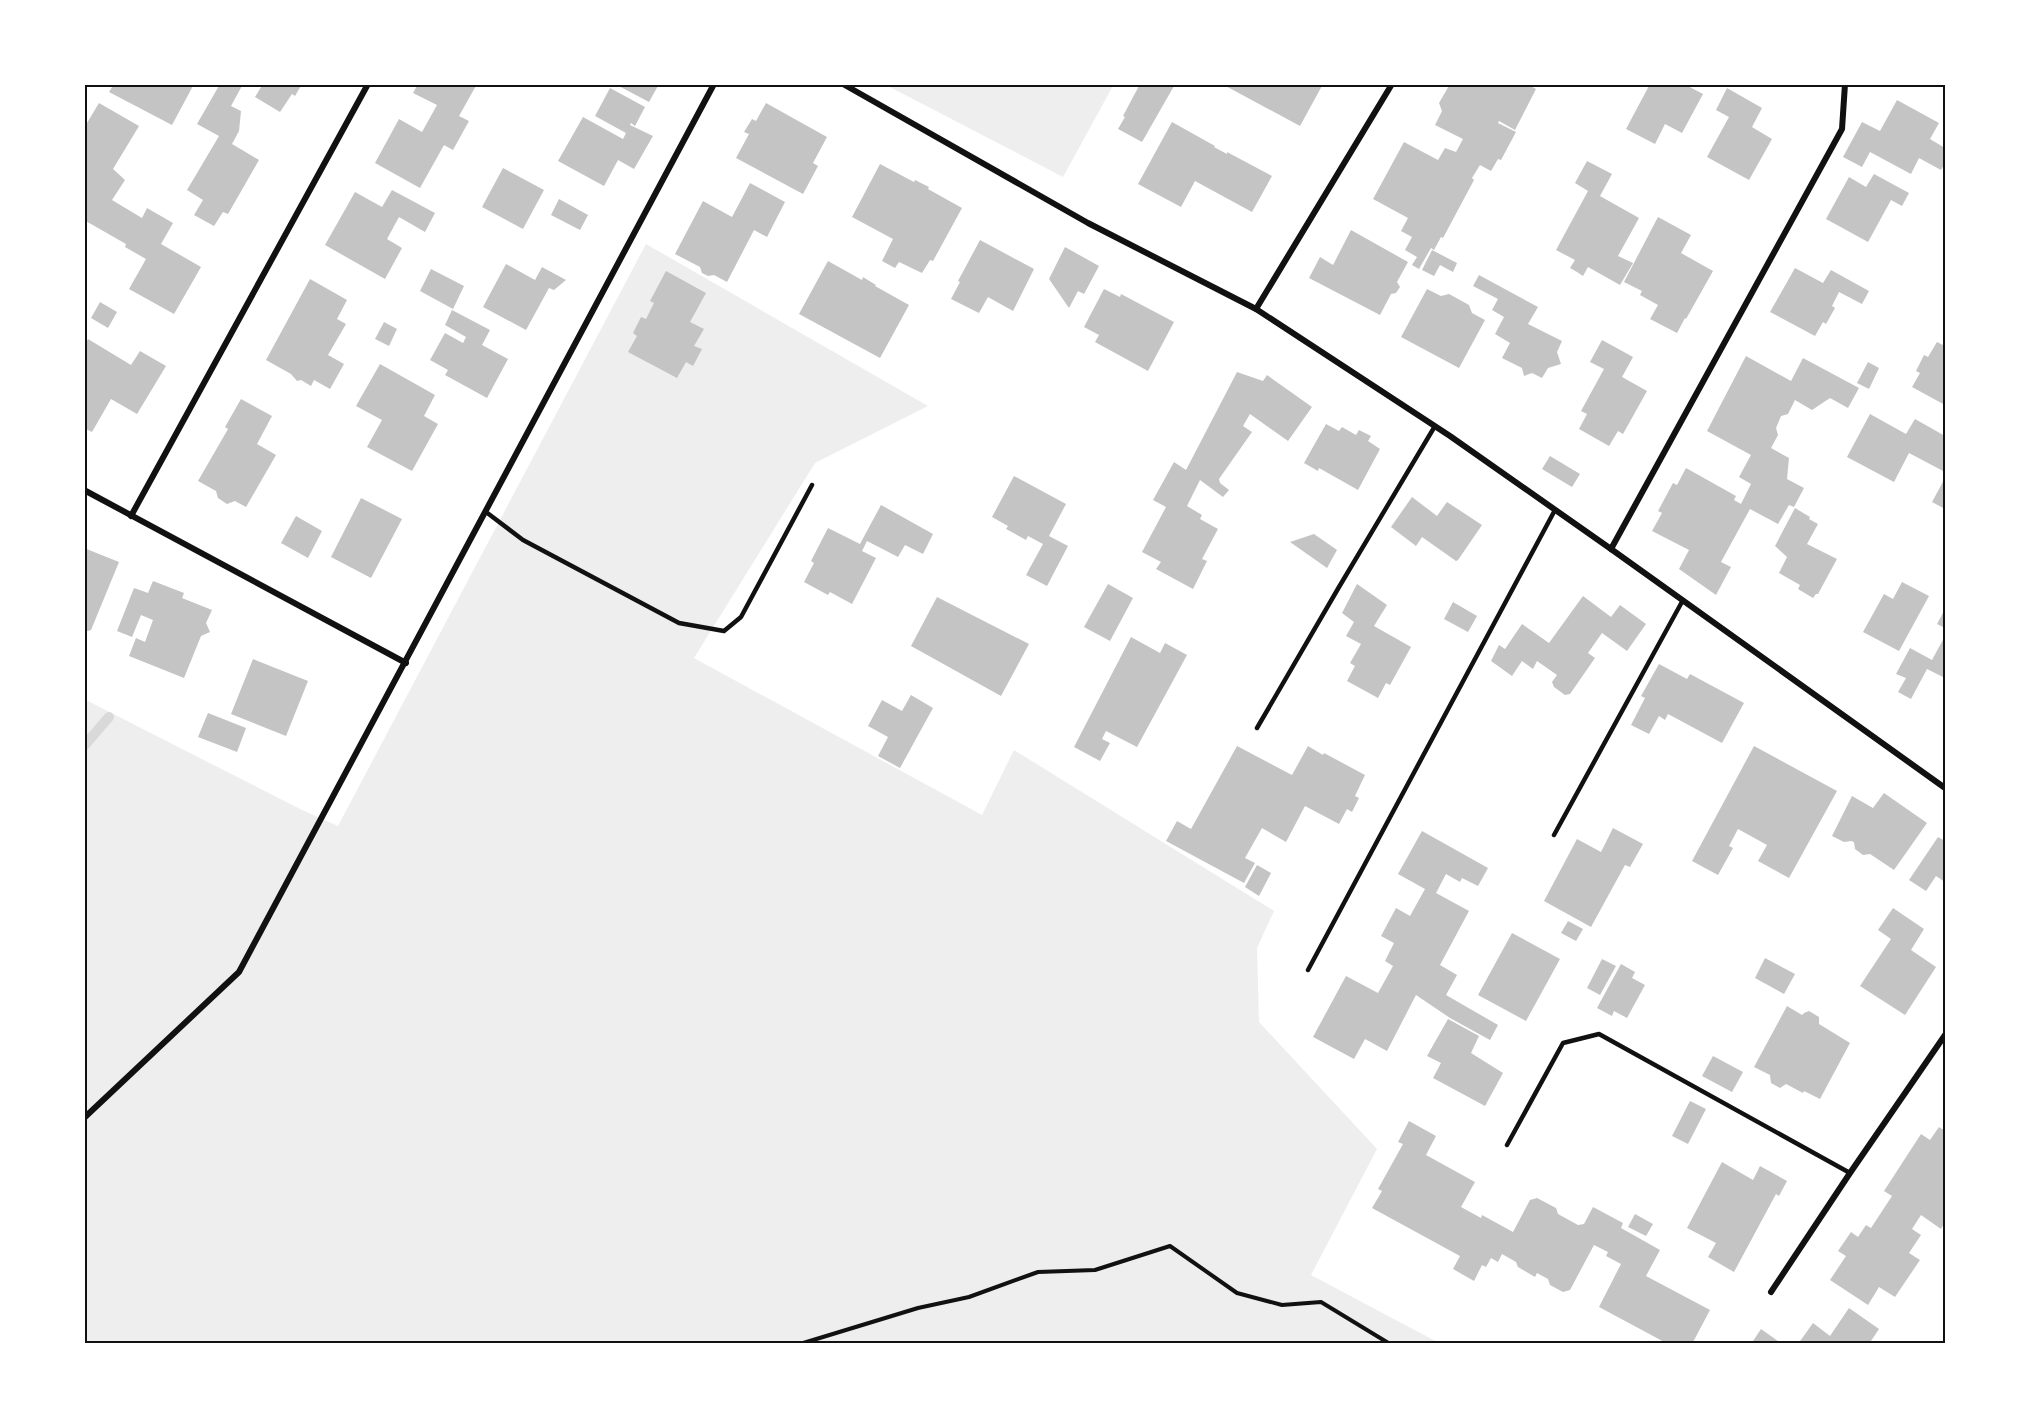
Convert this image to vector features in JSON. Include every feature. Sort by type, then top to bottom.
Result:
[{"type":"street","points":[[131,516],[368,84]]},
{"type":"street","points":[[84,1118],[239,972],[714,84]]},
{"type":"street","points":[[843,84],[1088,223],[1256,309],[1435,426],[1945,788]]},
{"type":"street","points":[[1256,309],[1391,84]]},
{"type":"street","points":[[1611,549],[1842,129],[1845,84]]},
{"type":"street","points":[[84,490],[406,663]]},
{"type":"street","points":[[1771,1292],[1945,1035]]},
{"type":"lane","points":[[1257,728],[1435,426]]},
{"type":"lane","points":[[486,512],[523,540],[679,623],[724,631],[741,617],[812,485]]},
{"type":"lane","points":[[1308,970],[1555,510]]},
{"type":"lane","points":[[1554,836],[1683,600]]},
{"type":"lane","points":[[1507,1145],[1563,1043],[1599,1034],[1850,1173]]},
{"type":"path","points":[[800,1344],[918,1308],[969,1297],[1038,1272],[1095,1270],[1170,1246],[1237,1293],[1282,1305],[1322,1302],[1390,1344]]},
{"type":"shaded area","points":[[884,84],[1114,84],[1063,177]]},
{"type":"shaded area","points":[[646,244],[928,406],[815,463],[694,658],[982,815],[1014,750],[1274,911],[1257,948],[1259,1022],[1377,1149],[1311,1275],[1441,1344],[84,1344],[84,699],[338,826]]},
{"type":"building","points":[[114,84],[194,84],[172,125],[109,92]]},
{"type":"building","points":[[220,84],[243,84],[231,106],[241,111],[239,131],[232,144],[259,160],[228,214],[223,212],[214,226],[194,215],[203,200],[187,190],[219,136],[197,124]]},
{"type":"building","points":[[263,84],[302,84],[295,96],[292,94],[280,112],[255,97]]},
{"type":"building","points":[[418,84],[477,84],[459,116],[469,121],[453,150],[444,145],[420,188],[375,163],[399,119],[422,132],[437,105],[413,93]]},
{"type":"building","points":[[615,84],[659,84],[649,102]]},
{"type":"building","points":[[1140,84],[1174,86],[1142,142],[1118,129]]},
{"type":"building","points":[[1222,84],[1323,84],[1300,126]]},
{"type":"building","points":[[1450,84],[1527,84],[1536,89],[1515,130],[1499,121],[1498,123],[1516,132],[1501,160],[1498,159],[1491,171],[1480,165],[1443,238],[1441,237],[1434,250],[1431,248],[1419,269],[1412,265],[1417,257],[1405,250],[1412,237],[1401,231],[1408,218],[1373,199],[1404,142],[1438,160],[1445,148],[1456,152],[1463,139],[1435,125],[1442,111],[1439,103]]},
{"type":"building","points":[[1650,84],[1684,84],[1703,94],[1682,133],[1665,124],[1655,144],[1626,129]]},
{"type":"building","points":[[610,88],[645,107],[635,126],[631,123],[630,125],[653,136],[634,169],[618,160],[604,186],[558,161],[583,117],[623,139],[626,133],[595,116]]},
{"type":"building","points":[[1727,88],[1762,108],[1752,127],[1772,139],[1749,180],[1707,157],[1729,117],[1716,110]]},
{"type":"building","points":[[1897,100],[1939,123],[1930,139],[1945,148],[1945,163],[1941,170],[1919,158],[1911,174],[1870,152],[1862,167],[1843,157],[1862,122],[1880,131]]},
{"type":"building","points":[[99,103],[139,126],[113,169],[125,180],[112,200],[142,218],[147,208],[173,223],[161,244],[201,267],[174,314],[129,289],[146,259],[125,247],[126,244],[84,220],[84,128]]},
{"type":"building","points":[[766,103],[827,137],[813,163],[818,166],[803,194],[736,158],[749,134],[744,132],[752,119],[756,121]]},
{"type":"building","points":[[1172,122],[1214,147],[1272,176],[1252,212],[1195,181],[1181,207],[1138,184]]},
{"type":"building","points":[[1587,161],[1612,174],[1600,196],[1639,218],[1618,256],[1633,263],[1620,285],[1588,267],[1583,276],[1570,268],[1575,260],[1556,250],[1588,191],[1575,183]]},
{"type":"building","points":[[880,164],[914,182],[915,180],[929,187],[928,189],[962,208],[933,261],[930,260],[922,273],[899,262],[895,268],[882,261],[893,239],[852,217]]},
{"type":"building","points":[[503,168],[544,190],[523,229],[482,207]]},
{"type":"building","points":[[1874,174],[1909,193],[1902,206],[1891,200],[1868,242],[1826,219],[1849,177],[1866,187]]},
{"type":"building","points":[[750,183],[785,202],[767,237],[754,230],[727,282],[714,275],[708,276],[702,273],[700,267],[675,254],[703,201],[732,217]]},
{"type":"building","points":[[392,190],[435,213],[425,232],[399,217],[387,239],[402,248],[385,279],[325,245],[355,192],[382,207]]},
{"type":"building","points":[[559,199],[588,215],[580,230],[551,215]]},
{"type":"building","points":[[1658,217],[1691,235],[1681,253],[1713,271],[1677,333],[1650,319],[1658,305],[1640,295],[1642,291],[1624,282]]},
{"type":"building","points":[[1351,230],[1408,262],[1397,282],[1400,287],[1396,293],[1391,294],[1380,315],[1309,278],[1320,257],[1333,265]]},
{"type":"building","points":[[980,240],[1034,269],[1013,311],[988,297],[979,313],[951,299]]},
{"type":"building","points":[[1065,247],[1099,266],[1084,294],[1078,291],[1069,308],[1049,279]]},
{"type":"building","points":[[1432,250],[1457,263],[1453,272],[1440,265],[1434,276],[1422,270]]},
{"type":"building","points":[[828,261],[862,280],[863,277],[909,305],[880,358],[799,314]]},
{"type":"building","points":[[506,264],[535,280],[542,267],[566,280],[554,290],[549,288],[526,330],[483,307]]},
{"type":"building","points":[[1795,268],[1823,283],[1831,270],[1869,291],[1862,304],[1839,292],[1832,306],[1835,308],[1826,324],[1823,322],[1815,336],[1770,312]]},
{"type":"building","points":[[431,269],[464,286],[453,309],[420,291]]},
{"type":"building","points":[[666,271],[706,293],[690,322],[704,329],[694,346],[702,349],[693,366],[686,362],[677,378],[628,352],[637,336],[633,333],[641,317],[646,319],[654,303],[650,301]]},
{"type":"building","points":[[1479,275],[1538,307],[1528,324],[1562,341],[1557,352],[1561,364],[1548,368],[1542,378],[1532,373],[1524,376],[1522,368],[1502,358],[1510,343],[1495,334],[1504,317],[1492,310],[1498,299],[1473,286]]},
{"type":"building","points":[[310,279],[347,300],[337,319],[346,324],[328,355],[344,364],[330,389],[314,380],[311,386],[301,380],[297,381],[291,374],[266,360]]},
{"type":"building","points":[[1104,289],[1120,297],[1121,294],[1174,322],[1148,371],[1095,342],[1099,335],[1084,327]]},
{"type":"building","points":[[1427,289],[1441,296],[1449,294],[1469,305],[1472,313],[1485,320],[1459,368],[1401,337]]},
{"type":"building","points":[[100,302],[117,312],[108,328],[91,318]]},
{"type":"building","points":[[452,310],[490,330],[482,345],[508,359],[487,398],[445,375],[448,370],[430,360],[445,333],[463,343],[466,337],[445,325]]},
{"type":"building","points":[[384,322],[397,329],[389,346],[375,339]]},
{"type":"building","points":[[88,339],[131,365],[140,351],[166,366],[137,414],[111,399],[92,432],[84,428],[84,346]]},
{"type":"building","points":[[1602,340],[1633,357],[1622,377],[1647,391],[1623,434],[1618,431],[1609,446],[1579,429],[1587,414],[1581,411],[1604,369],[1590,362]]},
{"type":"building","points":[[1937,342],[1945,346],[1945,405],[1912,387],[1920,373],[1916,371],[1924,355],[1928,357]]},
{"type":"building","points":[[1746,356],[1791,381],[1803,358],[1859,388],[1848,408],[1830,398],[1812,410],[1795,400],[1788,414],[1781,416],[1776,428],[1778,435],[1771,448],[1789,458],[1787,479],[1804,488],[1794,507],[1789,505],[1778,524],[1750,509],[1721,562],[1731,567],[1716,595],[1679,569],[1689,550],[1652,531],[1662,513],[1658,511],[1673,483],[1677,485],[1686,468],[1736,496],[1734,500],[1741,504],[1751,484],[1739,477],[1751,455],[1707,431]]},
{"type":"building","points":[[1868,362],[1879,368],[1869,389],[1857,383]]},
{"type":"building","points":[[380,364],[435,395],[424,416],[438,424],[412,471],[367,447],[382,420],[356,406]]},
{"type":"building","points":[[1237,372],[1263,381],[1267,375],[1312,407],[1288,441],[1250,414],[1243,426],[1252,432],[1219,479],[1220,483],[1229,490],[1223,497],[1200,480],[1187,506],[1202,515],[1200,519],[1218,529],[1202,559],[1207,561],[1193,589],[1156,569],[1161,562],[1142,552],[1166,507],[1153,500],[1174,462],[1186,470]]},
{"type":"building","points":[[241,399],[272,416],[257,444],[276,455],[246,507],[235,501],[227,504],[218,498],[216,491],[198,481],[228,429],[225,427]]},
{"type":"building","points":[[1870,414],[1906,434],[1915,419],[1945,436],[1945,472],[1909,453],[1894,482],[1847,457]]},
{"type":"building","points":[[1326,424],[1339,431],[1342,427],[1356,435],[1359,430],[1371,436],[1368,441],[1380,449],[1358,490],[1319,468],[1318,471],[1304,463]]},
{"type":"building","points":[[1550,456],[1580,474],[1572,487],[1542,469]]},
{"type":"building","points":[[1014,476],[1066,504],[1049,536],[1068,546],[1047,586],[1026,575],[1043,544],[1028,536],[1026,540],[1006,529],[1008,526],[992,517]]},
{"type":"building","points":[[1945,478],[1945,509],[1932,502]]},
{"type":"building","points":[[1412,497],[1437,516],[1447,502],[1482,525],[1458,560],[1456,561],[1422,537],[1416,546],[1391,527]]},
{"type":"building","points":[[361,498],[402,519],[371,578],[331,557]]},
{"type":"building","points":[[881,505],[933,534],[923,554],[905,545],[898,557],[867,541],[862,551],[876,558],[852,604],[830,592],[828,595],[804,582],[814,563],[811,561],[828,528],[860,544]]},
{"type":"building","points":[[1795,508],[1818,524],[1807,544],[1837,559],[1818,594],[1813,598],[1798,589],[1800,585],[1779,573],[1787,557],[1775,546]]},
{"type":"building","points":[[296,516],[322,531],[308,558],[281,543]]},
{"type":"building","points":[[1314,534],[1337,550],[1327,568],[1290,542]]},
{"type":"building","points":[[84,548],[119,562],[91,630],[88,631],[84,630]]},
{"type":"building","points":[[153,581],[184,593],[182,598],[212,610],[206,623],[210,632],[201,636],[184,678],[129,656],[136,638],[145,642],[153,620],[141,615],[132,637],[117,631],[134,588],[148,593]]},
{"type":"building","points":[[1902,582],[1929,596],[1899,651],[1863,632],[1884,594],[1893,599]]},
{"type":"building","points":[[1108,584],[1133,598],[1110,641],[1084,627]]},
{"type":"building","points":[[1357,584],[1387,605],[1374,626],[1411,647],[1390,685],[1386,683],[1378,698],[1347,681],[1355,666],[1350,663],[1361,644],[1346,636],[1354,622],[1342,613]]},
{"type":"building","points":[[1583,596],[1611,617],[1620,605],[1646,624],[1627,651],[1602,633],[1588,653],[1595,658],[1570,694],[1565,695],[1554,687],[1552,682],[1557,675],[1537,661],[1533,669],[1522,661],[1512,676],[1491,661],[1499,645],[1505,649],[1522,624],[1549,643]]},
{"type":"building","points":[[937,597],[1029,644],[1001,696],[911,646]]},
{"type":"building","points":[[1453,602],[1477,616],[1468,632],[1444,619]]},
{"type":"building","points":[[1945,609],[1945,628],[1937,624]]},
{"type":"building","points":[[1945,636],[1945,678],[1927,669],[1911,699],[1898,692],[1906,678],[1896,674],[1910,648],[1932,660]]},
{"type":"building","points":[[1131,637],[1160,653],[1165,643],[1187,655],[1137,747],[1106,731],[1102,739],[1110,743],[1100,761],[1074,747]]},
{"type":"building","points":[[253,659],[308,681],[286,736],[231,714]]},
{"type":"building","points":[[1659,664],[1687,679],[1690,674],[1744,703],[1722,743],[1668,714],[1665,720],[1659,716],[1649,734],[1631,725],[1645,698],[1641,696]]},
{"type":"building","points":[[911,695],[933,708],[900,768],[878,756],[888,737],[868,726],[882,700],[902,711]]},
{"type":"building","points":[[208,713],[246,728],[237,752],[198,737]]},
{"type":"building","points":[[1237,746],[1292,775],[1308,746],[1365,775],[1355,796],[1359,798],[1352,812],[1347,809],[1339,824],[1305,806],[1286,842],[1262,828],[1245,858],[1255,863],[1244,883],[1166,841],[1177,821],[1191,829]]},
{"type":"building","points":[[1754,746],[1837,791],[1789,878],[1758,861],[1767,845],[1738,829],[1729,846],[1733,848],[1718,875],[1692,861]]},
{"type":"building","points":[[1884,793],[1927,823],[1894,870],[1870,854],[1863,855],[1855,849],[1854,842],[1844,842],[1832,836],[1852,796],[1873,808]]},
{"type":"building","points":[[1613,828],[1643,844],[1630,867],[1625,865],[1591,927],[1544,901],[1577,839],[1601,852]]},
{"type":"building","points":[[1422,831],[1488,868],[1478,886],[1462,878],[1460,882],[1446,874],[1436,893],[1469,911],[1440,965],[1457,975],[1446,995],[1498,1025],[1490,1040],[1450,1018],[1416,995],[1387,1051],[1365,1039],[1354,1059],[1313,1037],[1346,976],[1378,993],[1393,966],[1385,961],[1394,943],[1381,936],[1396,908],[1410,916],[1425,889],[1398,874]]},
{"type":"building","points":[[1938,837],[1945,841],[1945,882],[1936,876],[1926,891],[1909,880]]},
{"type":"building","points":[[1257,865],[1271,873],[1259,896],[1245,887]]},
{"type":"building","points":[[1893,908],[1924,929],[1911,950],[1936,967],[1905,1015],[1860,986],[1891,939],[1878,930]]},
{"type":"building","points":[[1568,921],[1583,929],[1576,941],[1561,933]]},
{"type":"building","points":[[1512,933],[1560,959],[1526,1021],[1478,995]]},
{"type":"building","points":[[1765,958],[1795,974],[1784,994],[1755,978]]},
{"type":"building","points":[[1602,959],[1616,966],[1600,995],[1587,988]]},
{"type":"building","points":[[1621,964],[1635,972],[1632,978],[1645,985],[1627,1018],[1614,1011],[1612,1016],[1597,1008]]},
{"type":"building","points":[[1787,1006],[1802,1015],[1809,1011],[1819,1017],[1819,1024],[1850,1043],[1820,1099],[1786,1084],[1780,1088],[1771,1083],[1770,1075],[1754,1067]]},
{"type":"building","points":[[1448,1019],[1479,1036],[1471,1053],[1503,1073],[1485,1106],[1433,1078],[1441,1063],[1427,1056]]},
{"type":"building","points":[[1713,1056],[1743,1072],[1732,1092],[1702,1076]]},
{"type":"building","points":[[1690,1101],[1706,1109],[1688,1144],[1672,1136]]},
{"type":"building","points":[[1409,1121],[1436,1136],[1426,1155],[1475,1182],[1461,1207],[1481,1218],[1482,1215],[1513,1232],[1530,1200],[1537,1198],[1556,1208],[1558,1214],[1578,1225],[1584,1224],[1593,1207],[1623,1223],[1621,1228],[1660,1250],[1646,1276],[1710,1310],[1692,1344],[1668,1344],[1599,1307],[1621,1264],[1606,1256],[1608,1252],[1594,1245],[1570,1290],[1563,1292],[1550,1285],[1548,1279],[1537,1273],[1535,1277],[1502,1254],[1498,1262],[1491,1258],[1486,1267],[1482,1265],[1474,1281],[1453,1269],[1460,1256],[1372,1208],[1382,1191],[1378,1189],[1403,1144],[1398,1142]]},
{"type":"building","points":[[1939,1127],[1945,1131],[1945,1222],[1941,1229],[1921,1215],[1912,1229],[1921,1235],[1909,1253],[1920,1260],[1895,1297],[1879,1287],[1868,1305],[1830,1280],[1846,1256],[1838,1251],[1851,1232],[1858,1237],[1866,1225],[1871,1228],[1892,1196],[1884,1191],[1921,1134],[1930,1140]]},
{"type":"building","points":[[1722,1162],[1753,1180],[1760,1166],[1787,1181],[1779,1196],[1776,1194],[1734,1272],[1708,1257],[1716,1243],[1687,1228]]},
{"type":"building","points":[[1635,1214],[1653,1224],[1646,1236],[1628,1227]]},
{"type":"building","points":[[1849,1308],[1879,1329],[1869,1344],[1798,1344],[1813,1323],[1830,1336]]},
{"type":"building","points":[[1761,1329],[1782,1344],[1751,1344]]},
{"type":"waterway","points":[[84,746],[109,717]]}]
